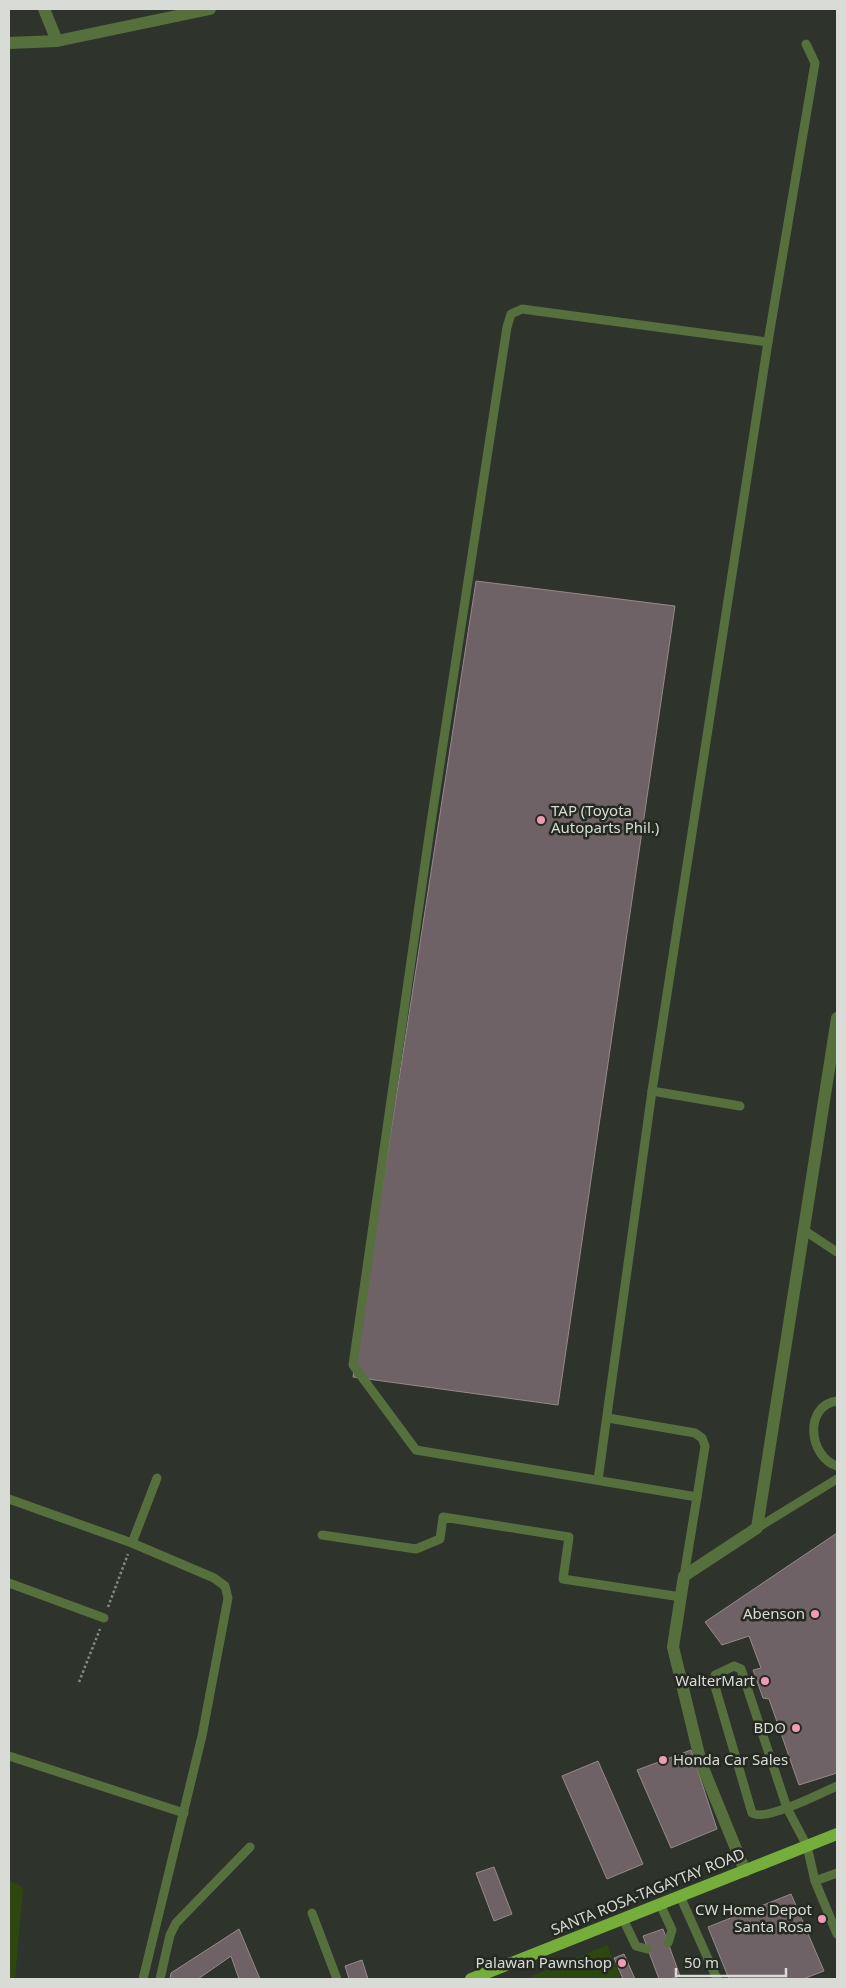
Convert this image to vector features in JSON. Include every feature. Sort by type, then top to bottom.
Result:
[{"type":"main road","name":"SANTA ROSA-TAGAYTAY ROAD","points":[[471,1979],[837,1834]]},
{"type":"street","points":[[44,9],[58,41]]},
{"type":"street","points":[[9,43],[58,41],[209,9]]},
{"type":"street","points":[[745,1871],[701,1763],[673,1647],[684,1576],[757,1528],[837,1018]]},
{"type":"lane","points":[[598,1480],[652,1091],[768,342],[815,63],[806,44]]},
{"type":"lane","points":[[697,1497],[416,1450],[354,1365],[430,828],[506,337],[512,314],[522,309],[768,342]]},
{"type":"lane","points":[[652,1091],[740,1106]]},
{"type":"lane","points":[[805,1231],[837,1252]]},
{"type":"lane","points":[[837,1401],[822,1409],[813,1431],[815,1444],[822,1458],[837,1466]]},
{"type":"lane","points":[[608,1418],[695,1434],[702,1438],[705,1446],[684,1576]]},
{"type":"lane","points":[[132,1543],[157,1478]]},
{"type":"lane","points":[[757,1528],[837,1479]]},
{"type":"lane","points":[[9,1499],[132,1543],[214,1578],[225,1586],[228,1598],[184,1813],[143,1979]]},
{"type":"lane","points":[[322,1534],[416,1549],[440,1540],[443,1517],[569,1537],[562,1579],[681,1597]]},
{"type":"lane","points":[[9,1583],[104,1618]]},
{"type":"lane","points":[[837,1786],[787,1808],[762,1816],[752,1813],[714,1683],[715,1675],[734,1666],[741,1669],[787,1808],[807,1846],[816,1881],[833,1914],[837,1934]]},
{"type":"lane","points":[[9,1756],[184,1813]]},
{"type":"lane","points":[[160,1979],[170,1935],[176,1923],[250,1846]]},
{"type":"lane","points":[[816,1881],[837,1873]]},
{"type":"lane","points":[[680,1896],[717,1979]]},
{"type":"lane","points":[[660,1904],[672,1930],[668,1943]]},
{"type":"lane","points":[[312,1913],[337,1979]]},
{"type":"lane","points":[[623,1919],[636,1946],[648,1949]]},
{"type":"green space","points":[[9,1880],[23,1888],[15,1979],[9,1979]]},
{"type":"green space","points":[[607,1945],[621,1979],[525,1979]]},
{"type":"building","name":"TAP (Toyota Autoparts Phil.)","points":[[476,581],[675,606],[558,1405],[353,1377]]},
{"type":"building","points":[[837,1533],[837,1773],[799,1785],[769,1699],[763,1698],[753,1670],[761,1668],[749,1636],[722,1645],[705,1622]]},
{"type":"building","points":[[691,1750],[717,1829],[671,1848],[637,1770]]},
{"type":"building","points":[[598,1761],[643,1864],[607,1879],[562,1776]]},
{"type":"building","points":[[494,1867],[512,1914],[494,1921],[476,1873]]},
{"type":"building","points":[[791,1894],[824,1971],[803,1979],[729,1979],[708,1927]]},
{"type":"building","points":[[239,1929],[260,1979],[239,1979],[231,1956],[198,1979],[170,1979],[171,1973]]},
{"type":"building","points":[[663,1929],[680,1976],[670,1979],[659,1979],[643,1936]]},
{"type":"building","points":[[624,1954],[635,1979],[623,1979],[614,1958]]},
{"type":"building","points":[[362,1960],[368,1979],[349,1979],[345,1966]]},
{"type":"place","name":"TAP (Toyota Autoparts Phil.)","points":[[541,820]]},
{"type":"place","name":"Abenson","points":[[815,1614]]},
{"type":"place","name":"WalterMart","points":[[765,1681]]},
{"type":"place","name":"BDO","points":[[796,1728]]},
{"type":"place","name":"Honda Car Sales","points":[[663,1760]]},
{"type":"place","name":"CW Home Depot Santa Rosa","points":[[822,1919]]},
{"type":"place","name":"Palawan Pawnshop","points":[[622,1963]]}]
